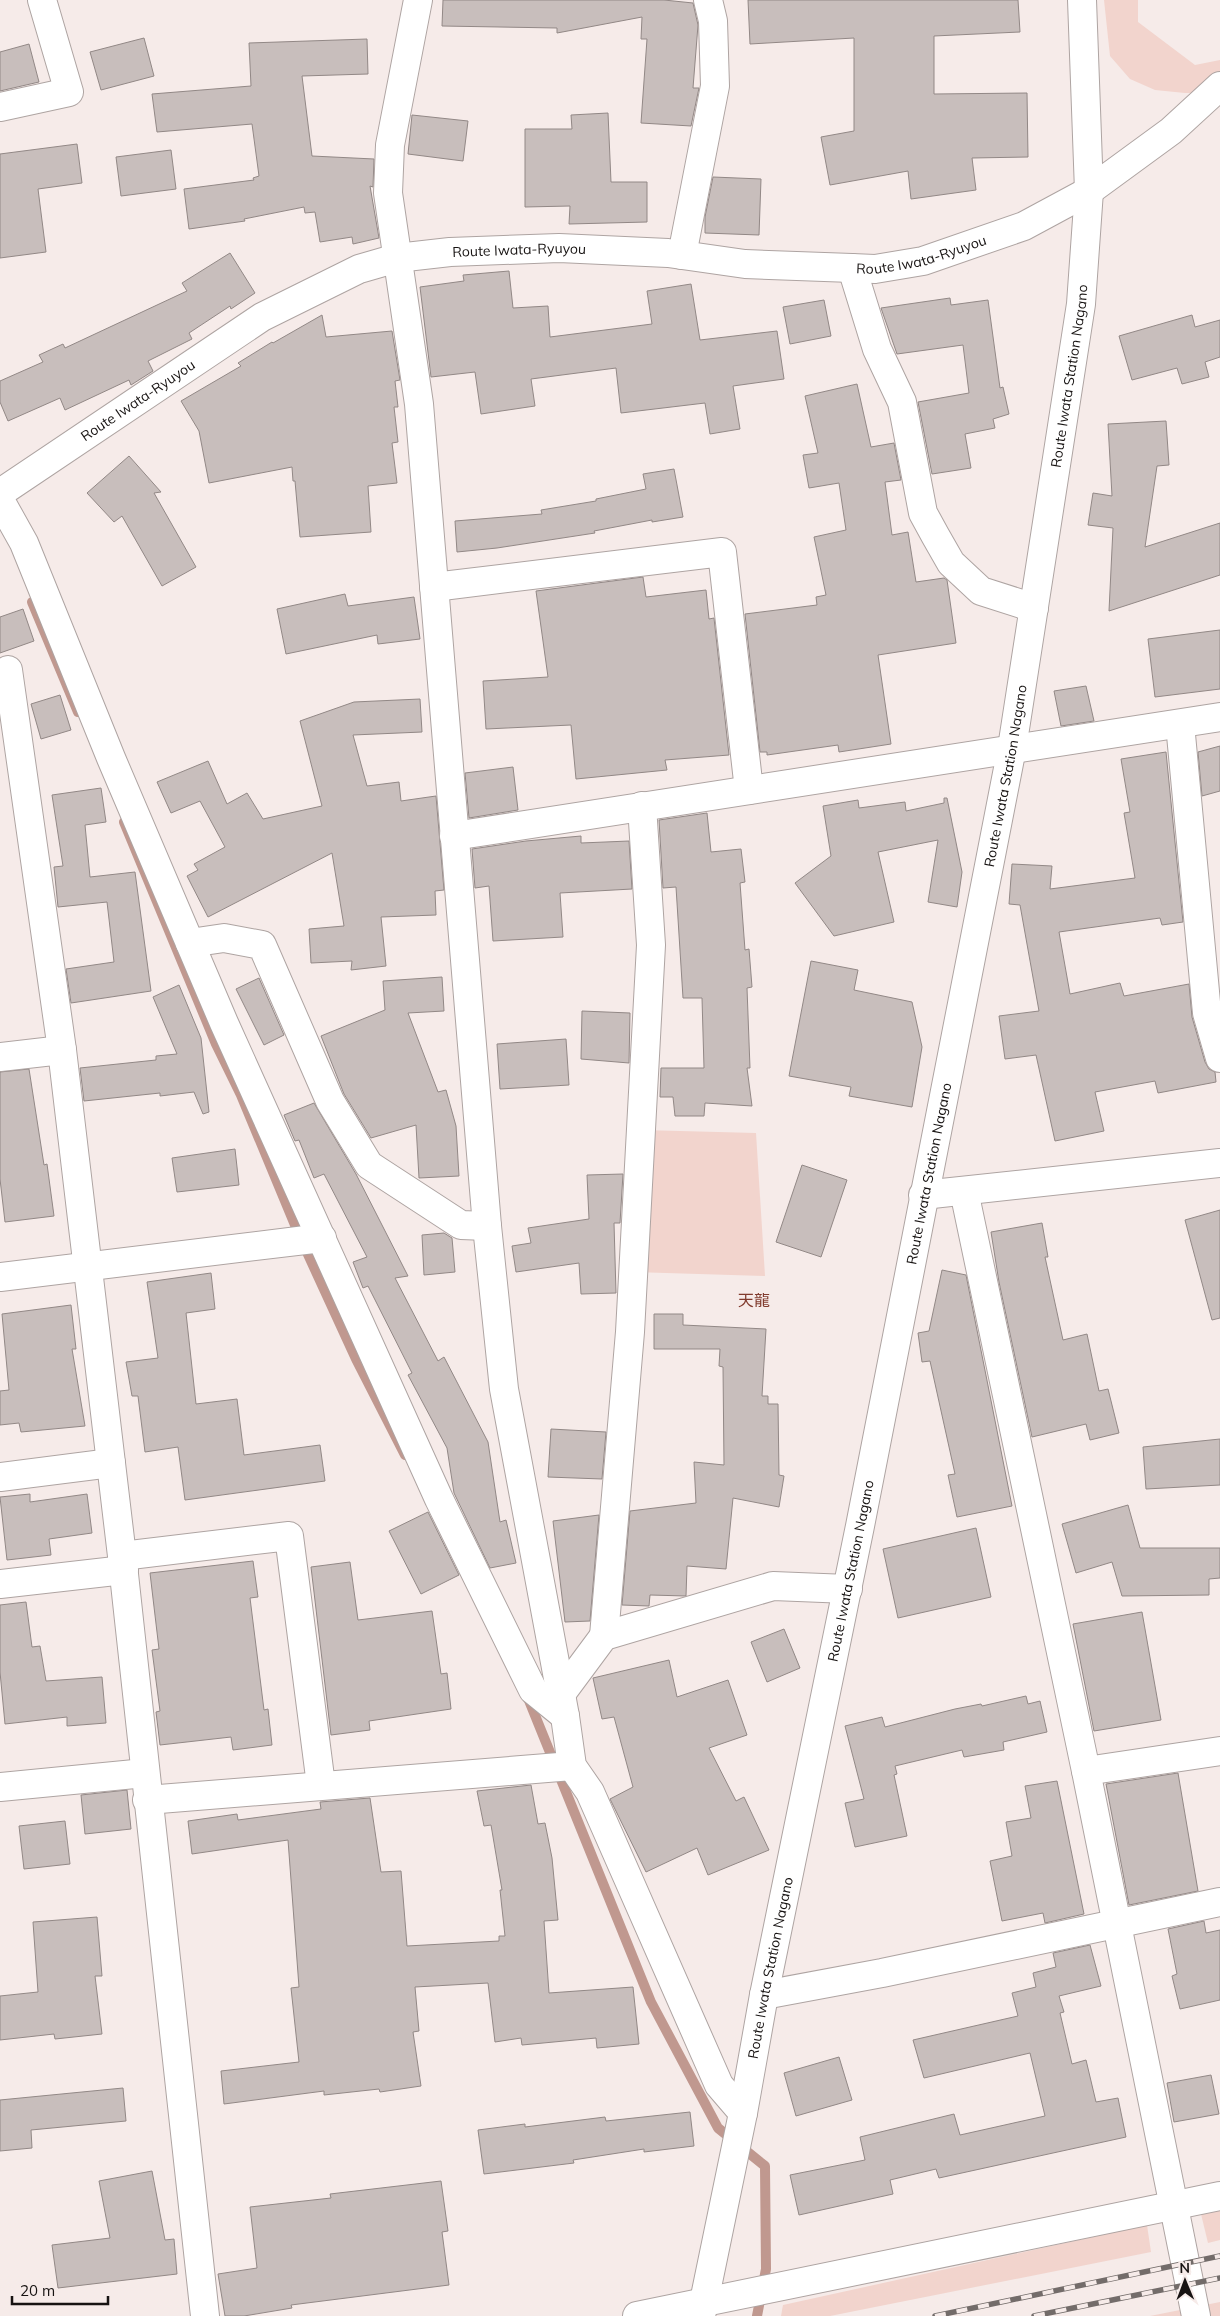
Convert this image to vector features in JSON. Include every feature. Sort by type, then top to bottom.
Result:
[{"type":"street","points":[[0,106],[69,92],[42,0]]},
{"type":"street","points":[[418,0],[390,145],[388,193],[396,258],[419,404],[487,1226],[504,1389],[563,1705],[572,1766],[590,1792],[719,2085],[743,2113]]},
{"type":"street","points":[[682,255],[715,86],[712,21],[708,0]]},
{"type":"street","name":"Route Iwata Station Nagano","points":[[702,2309],[743,2113],[764,1995],[848,1589],[923,1195],[1012,748],[1082,304],[1089,191],[1082,0]]},
{"type":"street","points":[[1089,191],[1171,131],[1220,86]]},
{"type":"street","name":"Route Iwata-Ryuyou","points":[[0,493],[262,317],[358,269],[396,258],[450,252],[559,248],[682,255],[745,264],[875,269],[923,261],[1024,226],[1089,191]]},
{"type":"street","points":[[852,268],[877,349],[902,402],[923,513],[951,562],[981,591],[1034,608]]},
{"type":"street","points":[[0,500],[24,543],[111,758],[190,943],[439,1499],[533,1690],[563,1705]]},
{"type":"street","points":[[434,587],[722,552],[749,790]]},
{"type":"street","points":[[8,670],[62,1050],[123,1563],[205,2316]]},
{"type":"street","points":[[454,836],[1220,717]]},
{"type":"street","points":[[1180,724],[1207,1013],[1220,1058]]},
{"type":"street","points":[[563,1705],[604,1636],[630,1332],[652,945],[642,806]]},
{"type":"street","points":[[190,943],[224,938],[262,945],[330,1101],[369,1165],[461,1225],[487,1226]]},
{"type":"street","points":[[0,1057],[62,1050]]},
{"type":"street","points":[[923,1195],[1220,1163]]},
{"type":"street","points":[[964,1191],[1176,2205],[1196,2316]]},
{"type":"street","points":[[0,1277],[87,1268],[322,1238]]},
{"type":"street","points":[[0,1477],[111,1463]]},
{"type":"street","points":[[0,1584],[290,1536],[321,1785]]},
{"type":"street","points":[[604,1636],[773,1586],[848,1589]]},
{"type":"street","points":[[1086,1771],[1220,1751]]},
{"type":"street","points":[[0,1787],[321,1785],[572,1766]]},
{"type":"street","points":[[764,1995],[882,1973],[1220,1902]]},
{"type":"street","points":[[637,2316],[702,2309],[1220,2196]]},
{"type":"shaded area","points":[[1104,0],[1138,0],[1138,22],[1195,65],[1220,60],[1220,86],[1213,93],[1185,93],[1155,90],[1130,79],[1110,56]]},
{"type":"shaded area","points":[[642,1130],[756,1133],[765,1276],[633,1272]]},
{"type":"shaded area","points":[[1220,2210],[1220,2240],[1208,2243],[1201,2214]]},
{"type":"shaded area","points":[[1147,2225],[1151,2252],[830,2316],[781,2316],[783,2305]]},
{"type":"shaded area","points":[[1220,2302],[1220,2316],[1150,2316]]},
{"type":"building","points":[[443,0],[664,0],[693,3],[698,25],[693,88],[699,88],[691,126],[641,123],[647,39],[641,39],[642,17],[557,33],[557,28],[442,26]]},
{"type":"building","points":[[748,0],[1018,0],[1020,32],[934,36],[934,94],[1027,93],[1028,157],[972,158],[976,190],[911,199],[908,171],[830,185],[821,137],[854,131],[854,38],[750,44]]},
{"type":"building","points":[[144,38],[154,76],[101,90],[90,52]]},
{"type":"building","points":[[367,39],[368,74],[302,76],[312,156],[374,159],[373,187],[370,186],[379,238],[353,244],[352,237],[320,242],[315,212],[305,213],[304,207],[244,219],[245,221],[189,229],[184,189],[254,180],[253,178],[259,176],[252,124],[157,132],[152,94],[251,86],[249,43]]},
{"type":"building","points":[[29,44],[39,82],[0,91],[0,52]]},
{"type":"building","points":[[608,113],[611,182],[647,182],[647,222],[569,224],[570,206],[525,207],[525,129],[572,129],[571,115]]},
{"type":"building","points":[[412,115],[468,121],[463,161],[408,154]]},
{"type":"building","points":[[77,144],[82,183],[38,189],[46,252],[0,258],[0,154]]},
{"type":"building","points":[[171,150],[176,189],[121,196],[116,157]]},
{"type":"building","points":[[713,177],[761,179],[759,235],[705,233],[705,217]]},
{"type":"building","points":[[230,253],[255,293],[231,309],[230,306],[189,333],[192,339],[148,361],[153,371],[131,385],[129,380],[65,410],[60,398],[8,421],[0,402],[0,381],[43,362],[39,355],[63,344],[65,348],[187,291],[182,283]]},
{"type":"building","points":[[509,271],[513,308],[548,306],[550,337],[652,324],[647,291],[691,284],[700,340],[777,331],[784,379],[733,386],[740,429],[710,434],[705,403],[621,413],[616,368],[531,379],[535,406],[481,414],[475,372],[431,377],[420,287],[464,281],[463,275]]},
{"type":"building","points":[[950,298],[951,305],[988,300],[1000,388],[1003,387],[1009,414],[993,419],[995,428],[965,434],[971,468],[932,474],[918,402],[969,393],[963,345],[897,354],[881,308]]},
{"type":"building","points":[[824,300],[831,336],[790,344],[783,307]]},
{"type":"building","points":[[322,315],[326,337],[392,331],[400,380],[395,381],[398,407],[394,407],[398,442],[392,443],[397,483],[368,486],[371,532],[300,537],[292,467],[209,483],[199,431],[181,401],[241,366],[238,363],[272,342]]},
{"type":"building","points":[[1192,315],[1195,327],[1220,320],[1220,357],[1205,362],[1209,377],[1182,384],[1177,368],[1132,380],[1119,336]]},
{"type":"building","points":[[857,384],[871,447],[894,443],[901,480],[885,482],[892,535],[908,532],[916,582],[944,578],[947,580],[956,643],[878,655],[891,744],[839,752],[838,745],[767,755],[767,752],[760,752],[745,614],[817,605],[816,597],[826,595],[814,537],[846,530],[839,483],[809,488],[803,455],[818,453],[805,396]]},
{"type":"building","points":[[1166,421],[1169,465],[1157,466],[1145,547],[1220,523],[1220,575],[1109,611],[1113,528],[1088,525],[1093,493],[1112,496],[1108,424]]},
{"type":"building","points":[[129,456],[161,492],[154,493],[196,567],[162,586],[122,516],[114,522],[87,493]]},
{"type":"building","points":[[674,469],[683,517],[652,522],[652,520],[594,531],[595,533],[457,552],[455,521],[542,514],[541,510],[596,501],[596,499],[646,489],[643,474]]},
{"type":"building","points":[[643,577],[646,597],[706,590],[709,619],[714,618],[729,755],[665,760],[667,770],[576,779],[571,725],[486,729],[483,681],[548,677],[536,591]]},
{"type":"building","points":[[345,594],[348,606],[414,597],[420,639],[378,644],[377,635],[286,654],[277,609]]},
{"type":"building","points":[[23,609],[34,641],[0,653],[0,617]]},
{"type":"building","points":[[1220,630],[1220,689],[1155,697],[1148,639]]},
{"type":"building","points":[[1086,686],[1094,721],[1061,726],[1054,691]]},
{"type":"building","points":[[60,695],[71,730],[41,739],[31,704]]},
{"type":"building","points":[[420,699],[422,732],[353,735],[367,786],[399,782],[401,801],[436,796],[444,890],[435,891],[436,915],[381,917],[386,966],[351,970],[352,961],[311,963],[309,929],[344,926],[332,853],[208,917],[187,876],[198,870],[194,864],[225,847],[200,801],[171,813],[157,782],[208,761],[227,804],[247,793],[263,819],[322,806],[300,721],[354,702]]},
{"type":"building","points":[[1220,746],[1220,791],[1202,796],[1198,752]]},
{"type":"building","points":[[1166,752],[1183,922],[1162,925],[1160,918],[1059,932],[1070,994],[1120,983],[1124,996],[1189,984],[1192,1017],[1205,1062],[1209,1069],[1215,1072],[1216,1082],[1158,1093],[1155,1081],[1095,1092],[1104,1131],[1055,1141],[1036,1055],[1005,1059],[999,1016],[1039,1011],[1020,905],[1009,904],[1012,864],[1052,866],[1050,889],[1135,878],[1124,813],[1130,812],[1121,759]]},
{"type":"building","points":[[513,767],[518,810],[469,818],[465,773]]},
{"type":"building","points":[[101,788],[106,822],[85,825],[90,877],[135,872],[151,991],[71,1003],[66,969],[114,962],[107,902],[58,907],[54,867],[63,866],[52,795]]},
{"type":"building","points":[[944,798],[947,798],[962,872],[957,907],[928,902],[938,840],[878,852],[894,922],[834,936],[795,883],[831,856],[823,806],[858,800],[859,808],[905,802],[906,811],[944,803]]},
{"type":"building","points":[[707,813],[711,852],[741,849],[745,882],[740,883],[745,950],[749,949],[752,987],[747,988],[750,1068],[747,1068],[752,1106],[705,1103],[704,1116],[675,1116],[673,1097],[660,1097],[661,1068],[704,1068],[702,998],[683,998],[676,887],[663,888],[659,820]]},
{"type":"building","points":[[581,836],[581,843],[629,841],[632,889],[560,893],[563,937],[493,941],[489,886],[475,888],[472,849],[526,841]]},
{"type":"building","points":[[811,961],[858,970],[854,990],[912,1002],[922,1047],[912,1107],[849,1096],[851,1087],[789,1076]]},
{"type":"building","points":[[442,977],[444,1011],[408,1013],[438,1092],[446,1090],[456,1126],[459,1176],[419,1178],[416,1125],[371,1138],[344,1094],[321,1036],[385,1010],[383,981]]},
{"type":"building","points":[[259,978],[284,1035],[264,1045],[236,989]]},
{"type":"building","points":[[179,985],[201,1038],[209,1112],[203,1114],[194,1092],[160,1096],[160,1093],[84,1101],[80,1068],[156,1060],[156,1056],[177,1054],[153,997]]},
{"type":"building","points":[[582,1011],[630,1013],[629,1063],[581,1059]]},
{"type":"building","points":[[566,1039],[569,1085],[500,1089],[497,1044]]},
{"type":"building","points":[[29,1069],[44,1165],[47,1164],[54,1216],[5,1222],[0,1179],[0,1072]]},
{"type":"building","points":[[314,1103],[356,1174],[408,1276],[395,1278],[438,1361],[444,1357],[488,1442],[500,1522],[506,1520],[516,1563],[490,1568],[454,1493],[447,1448],[408,1375],[412,1373],[368,1286],[363,1288],[353,1262],[367,1257],[324,1174],[314,1178],[299,1140],[295,1141],[284,1115]]},
{"type":"building","points":[[235,1149],[239,1185],[177,1192],[172,1158]]},
{"type":"building","points":[[802,1165],[847,1180],[821,1257],[776,1242]]},
{"type":"building","points":[[623,1174],[620,1223],[614,1223],[616,1293],[581,1294],[579,1263],[516,1272],[512,1246],[531,1243],[528,1228],[589,1219],[587,1175]]},
{"type":"building","points":[[1220,1210],[1220,1318],[1212,1320],[1185,1220]]},
{"type":"building","points":[[1042,1223],[1048,1257],[1045,1257],[1063,1340],[1087,1334],[1099,1391],[1108,1389],[1119,1433],[1090,1440],[1086,1424],[1032,1437],[999,1282],[991,1232]]},
{"type":"building","points":[[444,1233],[452,1238],[455,1272],[424,1275],[422,1235]]},
{"type":"building","points":[[942,1270],[966,1275],[1012,1506],[957,1517],[948,1475],[955,1474],[930,1361],[922,1362],[918,1333],[929,1331]]},
{"type":"building","points":[[211,1273],[215,1309],[186,1313],[196,1404],[237,1399],[244,1455],[320,1445],[325,1481],[185,1500],[178,1447],[145,1452],[138,1396],[132,1396],[126,1362],[158,1358],[147,1282]]},
{"type":"building","points":[[71,1305],[76,1349],[72,1349],[85,1426],[21,1432],[19,1423],[0,1425],[0,1391],[9,1390],[2,1314]]},
{"type":"building","points":[[654,1314],[683,1314],[683,1325],[766,1329],[762,1396],[768,1396],[768,1404],[778,1404],[779,1475],[784,1476],[779,1507],[733,1498],[726,1569],[687,1566],[686,1596],[650,1595],[649,1606],[622,1605],[630,1511],[696,1503],[694,1462],[724,1465],[723,1367],[719,1366],[720,1349],[654,1349]]},
{"type":"building","points":[[551,1429],[606,1432],[602,1479],[548,1477]]},
{"type":"building","points":[[1220,1439],[1220,1485],[1146,1489],[1143,1447]]},
{"type":"building","points":[[30,1494],[30,1502],[87,1494],[92,1533],[49,1539],[51,1555],[7,1560],[0,1497]]},
{"type":"building","points":[[1128,1505],[1140,1548],[1220,1548],[1220,1578],[1209,1579],[1209,1595],[1122,1596],[1112,1562],[1076,1573],[1062,1524]]},
{"type":"building","points":[[428,1512],[459,1575],[421,1594],[389,1531]]},
{"type":"building","points":[[599,1515],[590,1621],[565,1622],[553,1521]]},
{"type":"building","points":[[976,1528],[991,1597],[898,1618],[883,1549]]},
{"type":"building","points":[[253,1561],[258,1597],[250,1598],[264,1710],[268,1709],[272,1745],[233,1750],[231,1737],[160,1745],[156,1712],[160,1711],[152,1650],[159,1649],[150,1573]]},
{"type":"building","points":[[350,1562],[358,1620],[432,1611],[441,1674],[447,1673],[451,1709],[369,1721],[370,1730],[331,1735],[311,1567]]},
{"type":"building","points":[[26,1602],[32,1647],[40,1646],[46,1681],[102,1677],[106,1723],[67,1726],[67,1717],[5,1724],[0,1672],[0,1605]]},
{"type":"building","points":[[1142,1612],[1161,1720],[1094,1731],[1073,1624]]},
{"type":"building","points":[[784,1629],[800,1668],[767,1682],[751,1642]]},
{"type":"building","points":[[669,1660],[677,1697],[728,1680],[747,1735],[709,1748],[736,1801],[744,1797],[769,1850],[708,1875],[697,1848],[646,1872],[610,1799],[633,1787],[614,1717],[602,1719],[593,1678]]},
{"type":"building","points":[[1026,1696],[1028,1704],[1040,1701],[1047,1732],[1003,1742],[1004,1750],[964,1757],[962,1750],[895,1766],[897,1774],[894,1775],[907,1836],[855,1847],[845,1803],[864,1799],[845,1726],[882,1717],[885,1727],[955,1709],[981,1704],[982,1706]]},
{"type":"building","points":[[1178,1773],[1198,1891],[1129,1905],[1106,1784]]},
{"type":"building","points":[[1057,1781],[1084,1914],[1045,1923],[1043,1913],[1002,1921],[990,1861],[1012,1856],[1006,1822],[1031,1818],[1025,1786]]},
{"type":"building","points":[[531,1785],[538,1824],[545,1823],[552,1858],[558,1920],[544,1921],[549,1993],[633,1987],[639,2044],[597,2048],[596,2038],[522,2045],[521,2038],[495,2042],[488,1983],[415,1987],[419,2031],[413,2032],[421,2086],[380,2092],[379,2089],[324,2095],[324,2091],[224,2104],[221,2071],[299,2062],[291,1988],[299,1987],[288,1840],[192,1854],[188,1821],[237,1814],[238,1820],[321,1809],[320,1802],[370,1798],[381,1872],[401,1871],[407,1946],[499,1941],[499,1936],[505,1936],[500,1890],[502,1890],[491,1825],[484,1826],[477,1791]]},
{"type":"building","points":[[127,1790],[131,1829],[85,1834],[81,1795]]},
{"type":"building","points":[[65,1821],[70,1864],[24,1869],[19,1826]]},
{"type":"building","points":[[97,1917],[102,1976],[95,1976],[102,2034],[55,2039],[54,2034],[0,2040],[0,1996],[38,1992],[33,1922]]},
{"type":"building","points":[[1204,1921],[1206,1933],[1220,1930],[1220,2000],[1180,2009],[1172,1976],[1177,1974],[1168,1929]]},
{"type":"building","points":[[1090,1945],[1101,1986],[1059,1996],[1064,2012],[1060,2013],[1072,2064],[1086,2060],[1096,2102],[1118,2098],[1126,2137],[939,2178],[936,2169],[890,2180],[893,2194],[799,2215],[790,2175],[865,2160],[860,2137],[954,2114],[960,2135],[1045,2116],[1030,2053],[924,2078],[913,2040],[1018,2016],[1012,1993],[1036,1987],[1033,1973],[1056,1967],[1053,1953]]},
{"type":"building","points":[[839,2057],[852,2100],[796,2116],[784,2073]]},
{"type":"building","points":[[1211,2075],[1219,2114],[1174,2122],[1167,2083]]},
{"type":"building","points":[[123,2088],[126,2121],[31,2130],[32,2148],[0,2151],[0,2100]]},
{"type":"building","points":[[690,2112],[694,2146],[644,2152],[644,2149],[573,2160],[574,2163],[484,2174],[478,2130],[525,2124],[525,2127],[605,2117],[606,2121]]},
{"type":"building","points":[[152,2171],[165,2240],[174,2239],[177,2274],[58,2288],[52,2245],[110,2238],[99,2181]]},
{"type":"building","points":[[441,2181],[448,2231],[442,2232],[449,2285],[291,2305],[292,2308],[244,2316],[225,2316],[218,2274],[257,2268],[250,2207],[331,2198],[330,2194]]},
{"type":"waterway","points":[[32,602],[78,712]]},
{"type":"waterway","points":[[124,822],[216,1044],[241,1095],[300,1237],[356,1359],[405,1455]]},
{"type":"waterway","points":[[526,1693],[651,2002],[718,2128],[765,2166],[766,2269],[757,2316]]},
{"type":"railway","points":[[935,2316],[1220,2256]]},
{"type":"railway","points":[[1034,2316],[1220,2278]]},
{"type":"district","name":"天龍","points":[[754,1300]]}]
